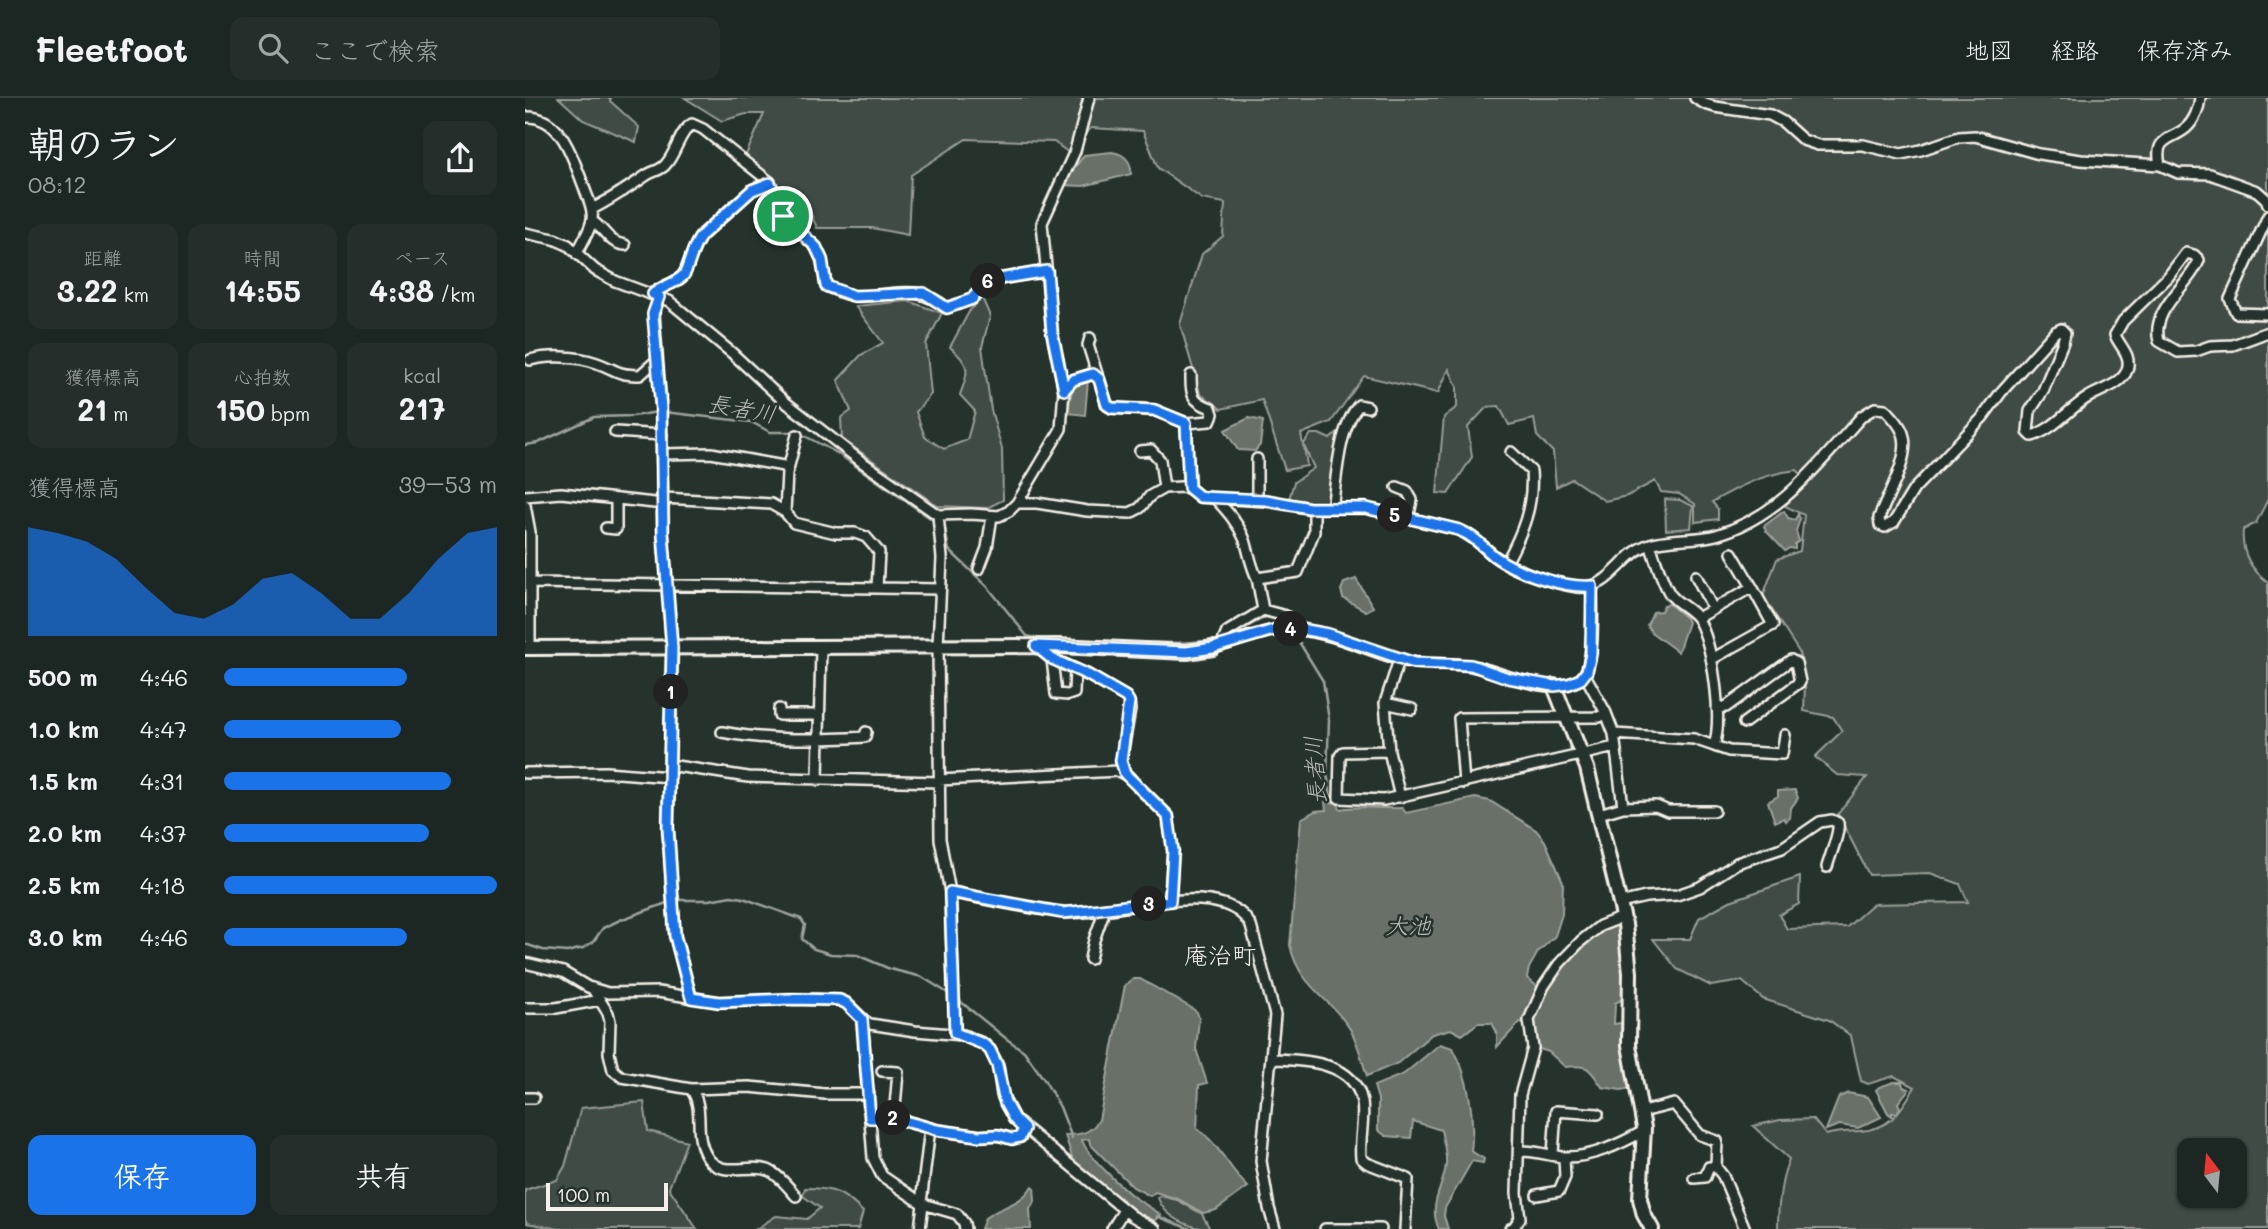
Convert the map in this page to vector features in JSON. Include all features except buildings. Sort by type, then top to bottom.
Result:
[{"type":"street","points":[[525,233],[555,239],[568,245],[595,271],[669,302],[705,329],[783,401],[938,516],[999,516],[1017,503],[1061,429],[1064,390],[1052,332],[1042,223],[1075,151],[1089,98]]},
{"type":"street","points":[[1695,98],[1705,104],[1770,115],[1783,122],[1803,140],[1818,145],[1863,145],[1901,154],[1967,135],[2039,154],[2081,160],[2160,165],[2178,173],[2210,174],[2257,191],[2268,204]]},
{"type":"street","points":[[2160,165],[2160,147],[2167,138],[2185,129],[2192,121],[2200,98]]},
{"type":"street","points":[[525,117],[536,117],[549,124],[561,135],[571,153],[592,209],[592,221],[577,254]]},
{"type":"street","points":[[592,209],[665,167],[687,127],[692,124],[703,129],[770,183],[783,216],[816,247],[822,260],[826,286],[854,296],[924,293],[947,308],[972,299],[987,281],[1047,271]]},
{"type":"street","points":[[691,998],[675,936],[668,828],[672,648],[663,533],[661,412],[653,314],[660,287],[682,277],[695,243],[702,235],[752,190],[770,183]]},
{"type":"street","points":[[2268,216],[2230,299],[2236,313],[2268,314]]},
{"type":"street","points":[[592,221],[602,227],[615,244],[625,245]]},
{"type":"street","points":[[1017,503],[1130,513],[1164,488],[1189,488],[1200,497],[1257,500],[1314,508],[1366,508],[1459,530],[1473,536],[1506,563],[1560,583],[1579,587],[1592,586],[1607,580],[1621,563],[1650,544],[1713,536],[1736,529],[1765,513],[1784,500],[1862,416],[1875,408],[1885,409],[1895,419],[1904,436],[1904,453],[1879,518],[1880,524],[1885,527],[1894,522],[1914,489],[1982,418],[2002,391],[2056,332],[2061,330],[2065,333],[2063,342],[2043,391],[2030,411],[2028,432],[2032,436],[2040,434],[2072,407],[2117,383],[2127,373],[2128,356],[2115,335],[2123,321],[2168,277],[2186,253],[2199,260],[2196,268],[2175,292],[2162,318],[2157,333],[2159,341],[2178,352],[2196,351],[2210,346],[2233,345],[2268,332]]},
{"type":"street","points":[[1090,338],[1088,345],[1107,405],[1112,408],[1154,410],[1186,423],[1210,421],[1213,414],[1211,408],[1199,404],[1194,398],[1191,375]]},
{"type":"street","points":[[530,360],[547,356],[583,360],[596,362],[622,375],[640,375],[657,360]]},
{"type":"street","points":[[1064,390],[1073,380],[1084,375],[1093,374],[1099,379]]},
{"type":"street","points":[[1332,508],[1342,438],[1353,411],[1359,405],[1368,407]]},
{"type":"street","points":[[1186,423],[1189,488]]},
{"type":"street","points":[[615,432],[661,435]]},
{"type":"street","points":[[785,512],[789,467],[797,435]]},
{"type":"street","points":[[1140,451],[1151,450],[1160,460],[1164,488]]},
{"type":"street","points":[[1506,563],[1521,537],[1533,489],[1531,471],[1511,452]]},
{"type":"street","points":[[662,454],[711,453],[789,467]]},
{"type":"street","points":[[1257,459],[1257,500]]},
{"type":"street","points":[[1397,488],[1407,491],[1412,500],[1408,519]]},
{"type":"street","points":[[525,496],[561,493],[615,500],[771,503],[785,512],[794,523],[866,537],[879,552],[877,588]]},
{"type":"street","points":[[1215,498],[1233,518],[1244,540],[1258,578],[1263,610]]},
{"type":"street","points":[[606,528],[616,529],[615,500]]},
{"type":"street","points":[[525,505],[530,532],[528,569],[531,583],[527,648],[1036,646],[1187,652],[1277,629],[1301,629],[1328,634],[1399,660],[1430,666],[1471,665],[1508,678],[1554,686],[1581,679],[1587,671],[1591,654],[1592,586]]},
{"type":"street","points":[[1258,578],[1298,572],[1314,533],[1314,508]]},
{"type":"street","points":[[938,516],[942,558],[938,646],[941,848],[950,892],[955,1033]]},
{"type":"street","points":[[979,569],[987,548],[992,516]]},
{"type":"street","points":[[1650,544],[1670,594],[1698,618],[1711,659],[1717,708],[1714,746]]},
{"type":"street","points":[[1711,659],[1773,625],[1732,553]]},
{"type":"street","points":[[1696,576],[1713,609]]},
{"type":"street","points":[[531,583],[940,589]]},
{"type":"street","points":[[1698,618],[1752,587]]},
{"type":"street","points":[[1263,610],[1286,616],[1301,629]]},
{"type":"street","points":[[1221,643],[1263,610]]},
{"type":"street","points":[[1036,646],[1052,659],[1126,697],[1129,702],[1121,761],[1125,774]]},
{"type":"street","points":[[818,780],[821,647]]},
{"type":"street","points":[[1052,659],[1056,694],[1074,693],[1075,669]]},
{"type":"street","points":[[1399,660],[1385,703],[1389,751],[1400,797]]},
{"type":"street","points":[[1717,708],[1726,707],[1791,660],[1795,663],[1800,682],[1744,723]]},
{"type":"street","points":[[1584,675],[1614,734],[1623,807]]},
{"type":"street","points":[[1554,686],[1582,754],[1623,917],[1630,973],[1629,1045],[1644,1131],[1640,1199],[1644,1215],[1652,1229]]},
{"type":"street","points":[[1385,703],[1412,709]]},
{"type":"street","points":[[779,709],[779,715],[819,715]]},
{"type":"street","points":[[1464,783],[1459,718],[1599,717],[1606,714]]},
{"type":"street","points":[[722,732],[754,738],[819,740],[865,737],[866,732]]},
{"type":"street","points":[[1614,734],[1695,739],[1729,751],[1782,754],[1785,735]]},
{"type":"street","points":[[1389,751],[1343,752],[1340,756],[1339,798],[1384,800],[1615,747]]},
{"type":"street","points":[[670,774],[676,766],[748,777],[939,781],[1118,771],[1125,774],[1168,816],[1173,851],[1170,901]]},
{"type":"street","points":[[525,773],[670,774]]},
{"type":"street","points":[[1599,814],[1623,807],[1656,806],[1668,811],[1714,811]]},
{"type":"street","points":[[1620,903],[1646,897],[1677,895],[1700,887],[1737,863],[1782,848],[1820,822],[1832,820],[1838,823],[1839,831],[1833,842],[1827,867]]},
{"type":"street","points":[[950,892],[1063,913],[1170,901],[1215,901],[1228,904],[1246,916],[1275,1015],[1261,1161],[1275,1229]]},
{"type":"street","points":[[1090,959],[1105,909]]},
{"type":"street","points":[[1510,1229],[1520,1218],[1517,1194],[1520,1095],[1533,1048],[1529,1020],[1543,986],[1559,964],[1600,926],[1623,917]]},
{"type":"street","points":[[525,963],[563,972],[592,988],[608,993],[658,992],[719,1002],[839,1000],[870,1024],[915,1031],[955,1033],[983,1044],[990,1050],[997,1065],[1005,1103],[1014,1119],[1124,1210],[1155,1229]]},
{"type":"street","points":[[592,988],[610,1021],[609,1053],[613,1070],[622,1077],[691,1089],[750,1087],[795,1089],[825,1094],[869,1094]]},
{"type":"street","points":[[525,1008],[556,1008],[600,1000]]},
{"type":"street","points":[[862,1019],[873,1158],[882,1177],[922,1203],[957,1214],[965,1229]]},
{"type":"street","points":[[1271,1059],[1320,1062],[1355,1084],[1362,1102],[1361,1157],[1367,1163],[1408,1179],[1405,1229]]},
{"type":"street","points":[[882,1071],[898,1072],[894,1118]]},
{"type":"street","points":[[691,1089],[697,1096],[698,1136],[707,1158],[717,1168],[769,1170],[796,1196]]},
{"type":"street","points":[[1641,1112],[1674,1104],[1700,1135],[1717,1141],[1716,1167],[1723,1176],[1745,1229]]},
{"type":"street","points":[[1537,1195],[1559,1191],[1565,1177],[1559,1155],[1556,1111],[1598,1114]]},
{"type":"street","points":[[870,1118],[894,1118],[930,1128],[979,1136],[998,1135],[1012,1139],[1020,1137],[1024,1129]]},
{"type":"street","points":[[920,1229],[930,1128]]},
{"type":"street","points":[[1519,1151],[1535,1150],[1559,1155],[1601,1150],[1644,1131]]},
{"type":"street","points":[[1694,1178],[1705,1177],[1709,1167],[1716,1167]]},
{"type":"street","points":[[1112,1229],[1124,1210]]},
{"type":"street","points":[[1325,1229],[1381,1229]]},
{"type":"shaded area","points":[[559,98],[611,98],[610,101],[639,127],[636,142],[583,120]]},
{"type":"shaded area","points":[[685,98],[2268,98],[2268,499],[2256,523],[2243,530],[2243,538],[2248,559],[2268,582],[2268,1229],[1778,1229],[1780,1194],[1789,1159],[1753,1126],[1780,1120],[1813,1119],[1826,1135],[1871,1130],[1887,1123],[1915,1087],[1894,1076],[1868,1084],[1861,1081],[1851,1036],[1829,1020],[1763,999],[1742,981],[1711,986],[1677,969],[1653,939],[1690,939],[1699,918],[1730,901],[1800,877],[1799,904],[1779,915],[1787,929],[1847,927],[1873,904],[1968,902],[1960,884],[1930,873],[1869,875],[1838,814],[1867,777],[1837,775],[1815,757],[1842,731],[1833,717],[1804,711],[1805,686],[1799,652],[1763,596],[1777,559],[1800,551],[1804,515],[1785,506],[1808,481],[1797,470],[1763,477],[1733,491],[1712,502],[1718,509],[1718,519],[1695,522],[1695,504],[1679,494],[1661,492],[1655,481],[1627,496],[1605,501],[1572,479],[1556,487],[1553,452],[1537,436],[1534,419],[1509,425],[1499,406],[1487,407],[1468,427],[1472,457],[1448,494],[1437,493],[1444,417],[1457,407],[1457,386],[1449,369],[1438,393],[1364,376],[1331,422],[1301,434],[1303,445],[1311,434],[1330,439],[1338,432],[1330,502],[1312,505],[1289,499],[1294,482],[1314,468],[1304,446],[1307,466],[1285,470],[1262,400],[1221,409],[1200,393],[1180,324],[1202,254],[1223,236],[1225,203],[1202,199],[1158,168],[1143,131],[1091,128],[1069,153],[1054,142],[966,139],[911,175],[908,235],[872,228],[817,228],[803,195],[778,187],[745,157],[764,114],[746,114],[722,121]]},
{"type":"shaded area","points":[[982,298],[990,316],[982,347],[991,410],[1002,449],[1003,500],[987,508],[938,506],[842,439],[841,418],[851,411],[838,380],[861,355],[883,343],[855,306],[908,301],[942,313],[926,344],[931,394],[916,412],[925,437],[944,449],[967,440],[975,411],[960,395],[966,368],[962,359],[950,347],[970,310]]},
{"type":"shaded area","points":[[1665,499],[1680,500],[1693,506],[1691,528],[1666,530]]},
{"type":"shaded area","points":[[644,1102],[648,1131],[687,1141],[669,1188],[697,1229],[559,1229],[527,1223],[525,1190],[557,1180],[565,1166],[581,1108]]},
{"type":"shaded area","points":[[805,1188],[830,1190],[849,1200],[863,1212],[858,1229],[756,1229],[776,1216],[807,1219],[820,1208],[803,1196]]},
{"type":"shaded area","points":[[1160,1196],[1177,1200],[1202,1214],[1210,1229],[1179,1221],[1161,1205],[1158,1198]]},
{"type":"water","points":[[1112,152],[1126,159],[1131,174],[1083,186],[1063,185],[1084,155]]},
{"type":"water","points":[[1083,379],[1088,380],[1085,415],[1067,413],[1073,386]]},
{"type":"water","points":[[1249,418],[1263,421],[1260,445],[1255,451],[1238,450],[1225,430]]},
{"type":"water","points":[[1784,511],[1788,518],[1795,520],[1798,514],[1800,519],[1796,531],[1799,541],[1795,544],[1795,549],[1789,548],[1785,551],[1764,526]]},
{"type":"water","points":[[1356,579],[1373,607],[1366,611],[1343,598],[1341,590],[1344,583]]},
{"type":"water","points":[[1669,604],[1688,622],[1678,652],[1651,632],[1647,625],[1653,612],[1661,611],[1664,605]]},
{"type":"water","points":[[1795,790],[1798,798],[1791,808],[1790,818],[1775,822],[1768,802],[1778,796],[1778,791]]},
{"type":"water","name":"大池","points":[[1475,798],[1490,801],[1536,830],[1545,841],[1563,882],[1562,914],[1555,936],[1538,952],[1529,968],[1527,978],[1539,988],[1525,1023],[1520,1022],[1497,1047],[1497,1033],[1492,1023],[1478,1023],[1462,1035],[1451,1029],[1432,1034],[1398,1063],[1367,1076],[1350,1029],[1307,981],[1294,959],[1290,945],[1301,819],[1315,811],[1326,810],[1325,802],[1337,801],[1340,809],[1402,808],[1406,813]]},
{"type":"water","points":[[1616,923],[1624,950],[1624,970],[1623,999],[1615,1003],[1614,1024],[1621,1023],[1632,1088],[1621,1090],[1602,1087],[1588,1069],[1579,1066],[1565,1067],[1549,1052],[1536,1048],[1532,1020],[1557,972],[1598,931]]},
{"type":"water","points":[[1134,979],[1140,979],[1197,1012],[1199,1018],[1196,1049],[1207,1083],[1199,1085],[1197,1129],[1212,1141],[1248,1187],[1216,1210],[1203,1213],[1178,1199],[1155,1192],[1150,1196],[1133,1187],[1090,1144],[1089,1139],[1082,1140],[1095,1160],[1117,1182],[1161,1215],[1155,1221],[1138,1213],[1074,1163],[1065,1135],[1085,1132],[1099,1120],[1125,985]]},
{"type":"water","points":[[1440,1044],[1453,1048],[1459,1059],[1469,1098],[1471,1151],[1484,1159],[1483,1163],[1472,1161],[1445,1208],[1444,1216],[1448,1229],[1439,1229],[1435,1212],[1446,1164],[1441,1130],[1413,1121],[1411,1138],[1386,1136],[1378,1130],[1378,1099],[1374,1086],[1404,1074]]},
{"type":"water","points":[[1894,1082],[1902,1082],[1903,1087],[1909,1089],[1898,1103],[1900,1108],[1897,1113],[1892,1113],[1892,1116],[1876,1090]]},
{"type":"water","points":[[1848,1093],[1868,1097],[1881,1117],[1858,1128],[1839,1125],[1826,1130],[1839,1097]]},
{"type":"water","points":[[1032,1186],[1035,1201],[1030,1209],[1031,1229],[981,1229],[985,1218],[1023,1197]]},
{"type":"waterway","name":"長者川","points":[[525,445],[538,443],[594,417],[658,412]]},
{"type":"waterway","name":"長者川","points":[[664,412],[751,422],[770,432],[795,432]]},
{"type":"waterway","name":"長者川","points":[[801,434],[837,453],[933,520]]},
{"type":"waterway","name":"長者川","points":[[945,529],[949,550],[987,586],[1027,636],[1040,639],[1116,642],[1179,643],[1221,640]]},
{"type":"waterway","name":"長者川","points":[[1227,637],[1266,617],[1281,621]]},
{"type":"waterway","name":"長者川","points":[[1296,637],[1323,681],[1329,720],[1327,774],[1332,803]]},
{"type":"waterway","points":[[525,944],[543,950],[567,952],[593,942],[603,928],[675,900],[709,900],[731,896],[801,919],[805,925],[802,939],[814,949],[831,954],[857,955],[890,969],[922,977],[951,995]]},
{"type":"waterway","points":[[956,998],[1024,1051],[1060,1107],[1072,1138]]},
{"type":"waterway","points":[[1157,1216],[1190,1229]]},
{"type":"waterway","points":[[1519,1229],[1525,1229]]},
{"type":"district","name":"庵治町","points":[[1220,954]]},
{"type":"route","points":[[770,183],[783,216],[816,247],[822,260],[826,286],[854,296],[924,293],[947,308],[972,299],[987,281],[1047,271],[1052,332],[1058,372],[1064,390],[1073,380],[1093,374],[1099,379],[1107,405],[1112,408],[1154,410],[1186,423],[1189,488],[1200,497],[1266,500],[1309,508],[1366,508],[1459,530],[1473,536],[1510,566],[1560,583],[1579,587],[1592,586],[1591,654],[1587,671],[1581,679],[1554,686],[1508,678],[1471,665],[1430,666],[1399,660],[1328,634],[1301,629],[1277,629],[1233,643],[1187,652],[1036,646],[1052,659],[1088,675],[1126,697],[1130,710],[1121,761],[1125,774],[1168,816],[1173,851],[1170,901],[1063,913],[950,892],[955,1033],[983,1044],[990,1050],[1000,1074],[1005,1103],[1014,1119],[1024,1129],[1020,1137],[1012,1139],[998,1135],[979,1136],[937,1130],[894,1118],[870,1118],[862,1019],[846,1003],[828,999],[719,1002],[691,998],[678,956],[668,828],[672,648],[663,533],[661,409],[653,314],[659,297],[653,294],[660,287],[682,277],[695,243],[752,190],[770,183]]}]
